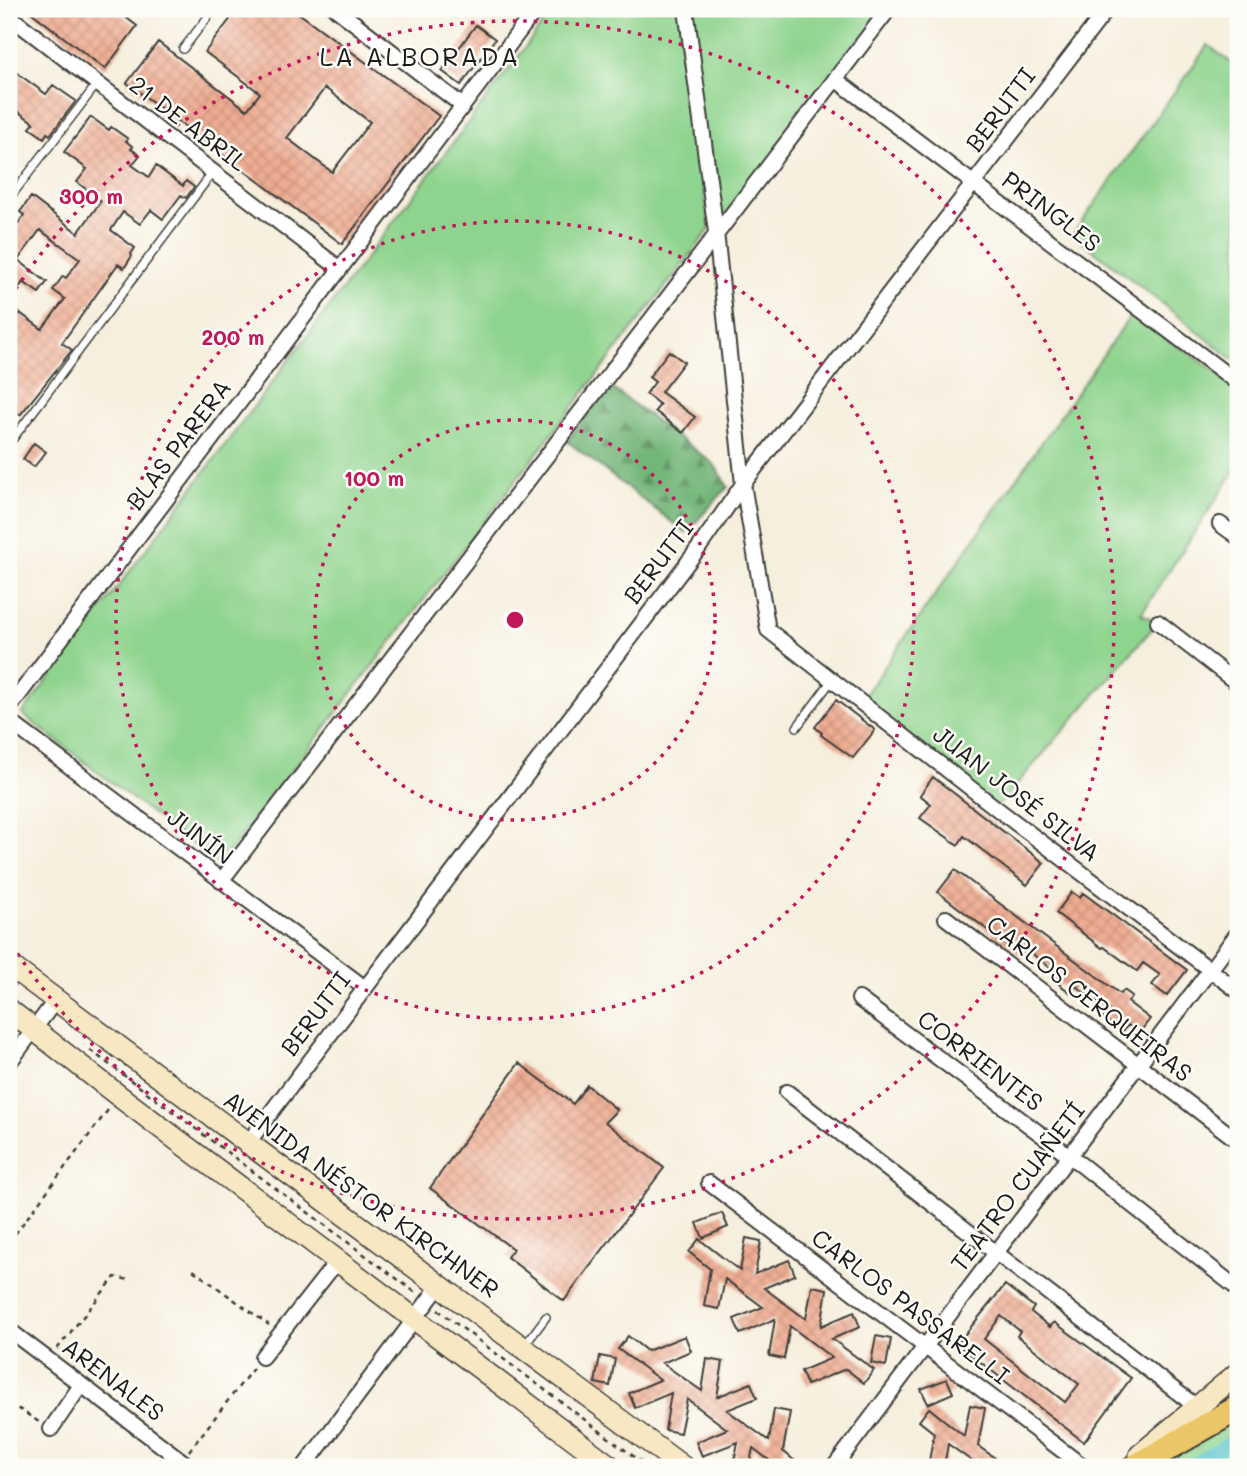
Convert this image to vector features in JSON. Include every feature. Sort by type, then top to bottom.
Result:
[{"type":"highway","points":[[1135,1467],[1238,1408]]},
{"type":"main road","name":"AVENIDA NÉSTOR KIRCHNER","points":[[9,965],[247,1144],[427,1301],[609,1467]]},
{"type":"main road","name":"AVENIDA NÉSTOR KIRCHNER","points":[[13,1003],[34,1030],[338,1260],[523,1348],[682,1467]]},
{"type":"main road","points":[[1125,1467],[1238,1373]]},
{"type":"street","points":[[335,9],[463,106]]},
{"type":"street","name":"BLAS PARERA","points":[[9,708],[536,9]]},
{"type":"street","points":[[686,9],[716,232],[743,484]]},
{"type":"street","points":[[221,881],[889,9]]},
{"type":"street","name":"BERUTTI","points":[[247,1144],[690,560],[743,484],[1107,9]]},
{"type":"street","name":"21 DE ABRIL","points":[[9,16],[340,269]]},
{"type":"street","name":"PRINGLES","points":[[835,79],[1238,383]]},
{"type":"street","name":"JUAN JOSÉ SILVA","points":[[743,484],[768,629],[996,808],[1238,991]]},
{"type":"street","points":[[1220,524],[1238,537]]},
{"type":"street","points":[[1158,622],[1238,684]]},
{"type":"street","name":"JUNÍN","points":[[9,721],[365,988]]},
{"type":"street","name":"CARLOS CERQUEIRAS","points":[[946,918],[1238,1141]]},
{"type":"street","name":"TEATRO CUAÑETÍ","points":[[834,1467],[1238,933]]},
{"type":"street","name":"CORRIENTES","points":[[859,999],[1070,1156],[1238,1289]]},
{"type":"street","points":[[9,1063],[55,1001]]},
{"type":"street","points":[[788,1092],[1198,1408]]},
{"type":"street","name":"CARLOS PASSARELLI","points":[[709,1183],[1084,1467]]},
{"type":"street","points":[[262,1357],[338,1260]]},
{"type":"street","points":[[304,1467],[427,1301]]},
{"type":"street","name":"ARENALES","points":[[9,1330],[186,1464]]},
{"type":"street","points":[[51,1429],[81,1385]]},
{"type":"lane","points":[[183,49],[214,9]]},
{"type":"lane","points":[[9,200],[97,84]]},
{"type":"lane","points":[[9,444],[213,172]]},
{"type":"lane","points":[[797,727],[832,680]]},
{"type":"lane","points":[[523,1348],[546,1317]]},
{"type":"path","points":[[9,989],[13,1003]]},
{"type":"path","points":[[88,1048],[648,1467]]},
{"type":"path","points":[[9,1242],[119,1096]]},
{"type":"path","points":[[193,1270],[280,1333]]},
{"type":"path","points":[[48,1360],[115,1277],[129,1280]]},
{"type":"path","points":[[186,1464],[262,1357]]},
{"type":"path","points":[[9,1415],[19,1409],[51,1429]]},
{"type":"green space","points":[[554,9],[679,9],[710,229],[219,865],[22,714]]},
{"type":"green space","points":[[686,9],[887,9],[716,232]]},
{"type":"green space","points":[[1208,45],[1238,68],[1238,363],[1073,234]]},
{"type":"green space","points":[[1131,315],[1238,386],[1238,466],[1141,614],[1158,622],[996,808],[860,702]]},
{"type":"green space","points":[[609,386],[714,464],[728,487],[686,533],[567,441]]},
{"type":"green space","points":[[1238,1388],[1238,1467],[1145,1467]]},
{"type":"building","points":[[27,9],[115,9],[137,26],[105,69]]},
{"type":"building","points":[[238,9],[293,9],[439,116],[342,244],[127,83],[158,42],[247,110],[260,93],[205,52]],"holes":[[[325,88],[370,122],[332,172],[287,138]]]},
{"type":"building","points":[[476,25],[495,39],[461,85],[442,71]]},
{"type":"building","points":[[13,70],[46,94],[53,85],[76,101],[50,135],[47,133],[44,138],[30,128],[34,123],[9,105],[9,76]]},
{"type":"building","points":[[91,117],[128,139],[126,141],[133,147],[131,149],[140,155],[132,165],[149,177],[156,166],[183,186],[186,181],[194,187],[186,198],[181,195],[163,219],[151,210],[140,224],[123,212],[111,230],[135,248],[132,256],[124,268],[118,264],[62,343],[72,350],[20,415],[9,406],[9,329],[20,313],[42,329],[65,299],[53,290],[80,259],[40,230],[18,260],[47,282],[39,293],[23,282],[9,302],[9,236],[24,215],[20,212],[31,197],[78,233],[101,201],[77,182],[87,169],[64,152]]},
{"type":"building","points":[[669,351],[684,362],[661,392],[695,417],[683,433],[655,411],[660,405],[646,394],[655,382],[649,377]]},
{"type":"building","points":[[34,443],[46,452],[34,467],[23,459]]},
{"type":"building","points":[[836,700],[875,730],[853,758],[821,735],[815,727]]},
{"type":"building","points":[[933,777],[1044,863],[1027,885],[964,836],[958,845],[920,818],[931,804],[920,795]]},
{"type":"building","points":[[955,870],[1120,994],[1124,990],[1132,996],[1128,1002],[1150,1019],[1139,1033],[1128,1025],[1122,1032],[1103,1018],[1109,1010],[1076,986],[1071,993],[1055,981],[1059,975],[1043,962],[1028,951],[1023,957],[938,892]]},
{"type":"building","points":[[1072,892],[1080,898],[1083,893],[1187,970],[1167,996],[1152,985],[1160,975],[1143,963],[1137,971],[1056,913]]},
{"type":"building","points":[[519,1063],[573,1104],[587,1085],[617,1110],[605,1122],[664,1168],[564,1301],[507,1257],[513,1249],[430,1188]]},
{"type":"building","points":[[722,1213],[728,1227],[703,1238],[697,1223]]},
{"type":"building","points":[[746,1238],[761,1241],[755,1274],[789,1260],[795,1275],[764,1288],[806,1319],[812,1286],[827,1289],[821,1326],[854,1312],[860,1327],[832,1339],[874,1370],[864,1383],[846,1369],[807,1385],[801,1371],[832,1358],[790,1326],[784,1359],[769,1356],[775,1319],[740,1334],[734,1319],[763,1307],[725,1279],[719,1309],[704,1306],[710,1269],[689,1252],[699,1239],[740,1271]]},
{"type":"building","points":[[1005,1285],[1034,1307],[1031,1312],[1050,1327],[1054,1322],[1131,1378],[1084,1442],[957,1344]],"holes":[[[1001,1316],[1020,1331],[1017,1336],[1079,1384],[1065,1402],[984,1339]]]},
{"type":"building","points":[[628,1336],[647,1351],[685,1336],[691,1351],[662,1363],[702,1391],[707,1359],[723,1362],[717,1397],[751,1383],[757,1398],[727,1410],[769,1441],[774,1409],[790,1412],[783,1451],[802,1467],[778,1467],[753,1448],[749,1467],[733,1467],[738,1442],[702,1456],[696,1442],[727,1429],[687,1399],[680,1433],[665,1430],[671,1393],[635,1408],[629,1393],[660,1380],[618,1349]]},
{"type":"building","points":[[876,1336],[891,1339],[886,1366],[871,1363]]},
{"type":"building","points":[[600,1356],[615,1359],[610,1386],[595,1383]]},
{"type":"building","points":[[947,1379],[953,1393],[928,1404],[921,1389]]},
{"type":"building","points":[[970,1405],[985,1408],[978,1446],[995,1458],[988,1467],[980,1467],[948,1444],[944,1467],[928,1467],[934,1433],[919,1421],[929,1408],[964,1436]]},
{"type":"waterway","points":[[1190,1467],[1238,1438]]},
{"type":"district","name":"LA ALBORADA","points":[[420,57]]}]
